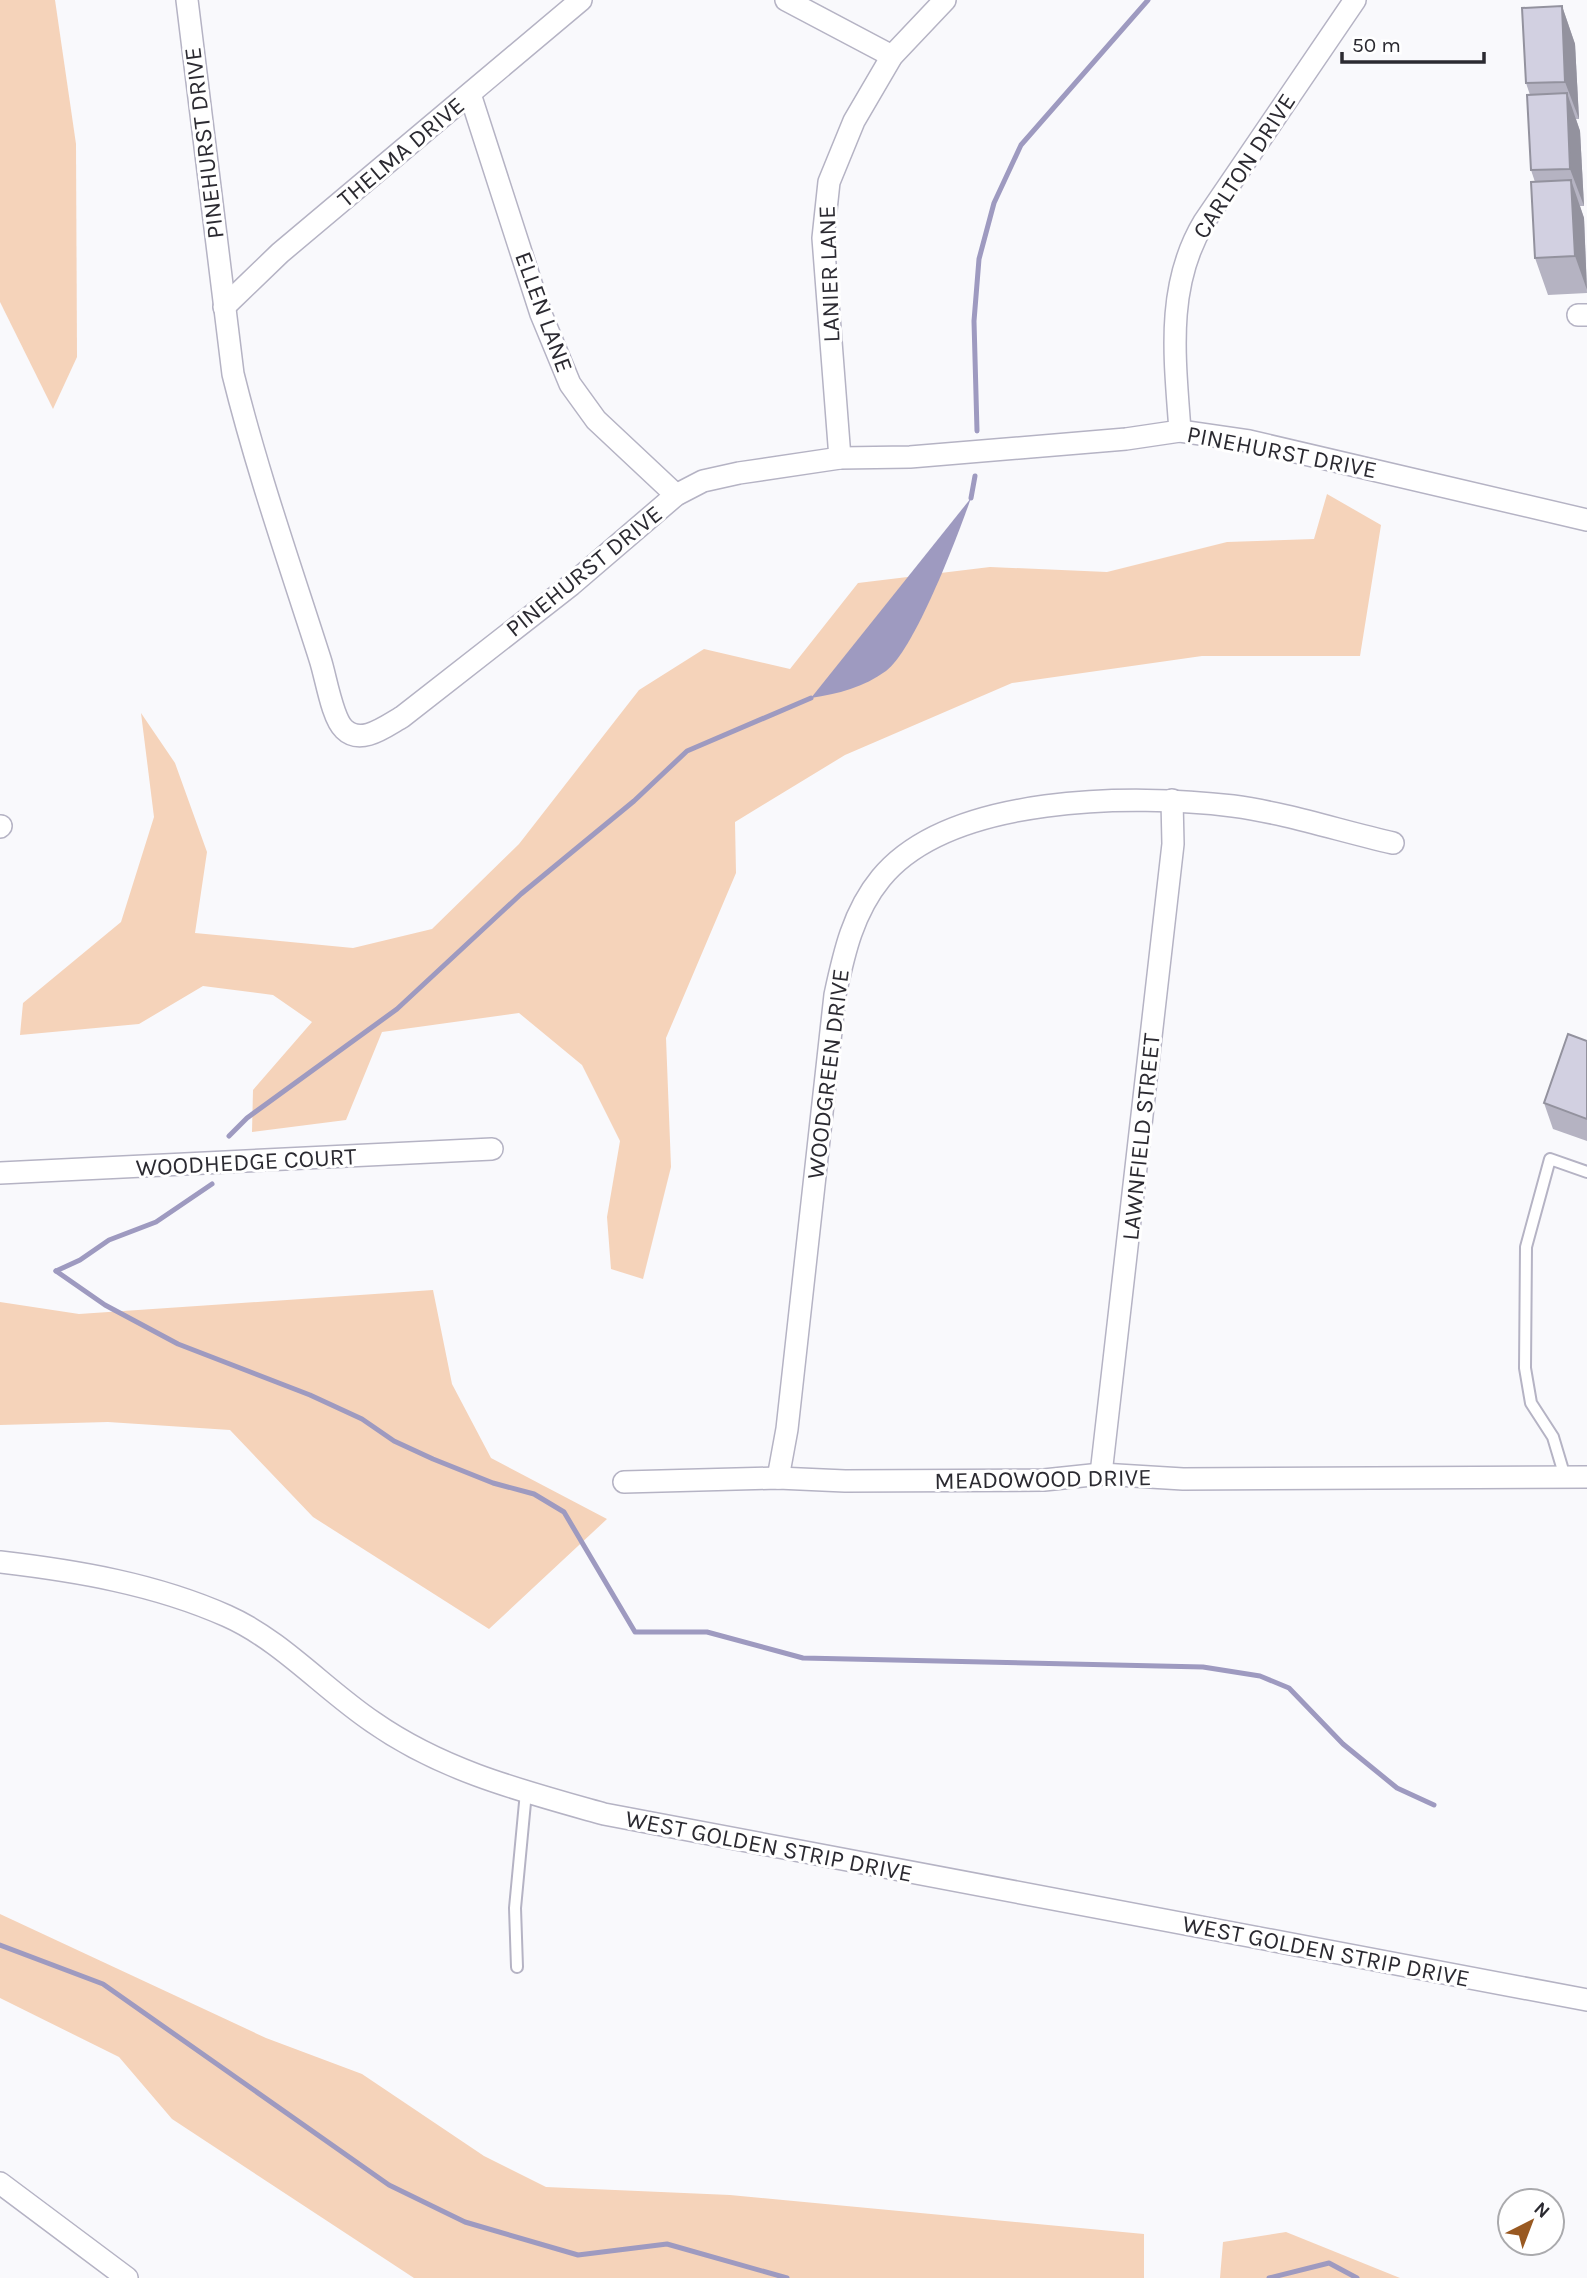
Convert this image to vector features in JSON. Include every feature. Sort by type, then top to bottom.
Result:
[{"type":"street","name":"PINEHURST DRIVE","points":[[187,0],[233,374],[246,427],[335,715],[344,729],[352,734],[375,733],[402,717],[571,585],[676,495],[716,477],[840,458],[910,457],[1126,439],[1180,431],[1250,441],[1587,520]]},
{"type":"street","name":"THELMA DRIVE","points":[[224,307],[280,253],[581,0]]},
{"type":"street","points":[[786,0],[892,56]]},
{"type":"street","name":"LANIER LANE","points":[[840,458],[822,238],[824,206],[839,152],[892,56],[945,0]]},
{"type":"street","name":"CARLTON DRIVE","points":[[1180,431],[1174,323],[1179,283],[1188,253],[1204,222],[1355,0]]},
{"type":"street","name":"ELLEN LANE","points":[[470,94],[541,314],[570,384],[596,421],[676,495]]},
{"type":"street","name":"WOODGREEN DRIVE","points":[[778,1478],[787,1429],[835,995],[846,945],[864,902],[881,878],[904,855],[930,838],[965,824],[1000,815],[1108,800],[1172,800],[1236,807],[1393,844]]},
{"type":"street","name":"LAWNFIELD STREET","points":[[1101,1474],[1171,858],[1172,800]]},
{"type":"street","name":"WOODHEDGE COURT","points":[[0,1173],[492,1149]]},
{"type":"street","name":"MEADOWOOD DRIVE","points":[[624,1482],[778,1478],[845,1481],[1044,1480],[1101,1474],[1183,1479],[1587,1477]]},
{"type":"street","name":"WEST GOLDEN STRIP DRIVE","points":[[0,1562],[93,1575],[139,1586],[229,1616],[267,1640],[371,1721],[409,1745],[445,1764],[526,1792],[604,1814],[1587,2000]]},
{"type":"street","points":[[0,2183],[127,2278]]},
{"type":"lane","points":[[1565,1477],[1553,1437],[1531,1403],[1525,1368],[1526,1247],[1550,1159],[1587,1172]]},
{"type":"lane","points":[[517,1968],[515,1908],[526,1792]]},
{"type":"shaded area","points":[[0,0],[55,0],[76,144],[77,357],[53,409],[0,302]]},
{"type":"shaded area","points":[[1327,494],[1381,525],[1360,656],[1202,656],[1012,683],[845,755],[735,822],[736,873],[666,1038],[671,1167],[643,1279],[611,1269],[607,1217],[620,1141],[582,1065],[519,1013],[382,1032],[346,1120],[252,1132],[253,1090],[312,1022],[273,995],[203,986],[139,1024],[20,1035],[23,1003],[121,922],[154,817],[141,713],[175,763],[207,852],[195,933],[353,948],[432,929],[519,844],[639,690],[704,649],[790,669],[858,583],[990,567],[1107,572],[1227,542],[1314,539]]},
{"type":"shaded area","points":[[971,498],[934,590],[910,640],[897,659],[886,671],[860,686],[811,698]]},
{"type":"shaded area","points":[[433,1290],[452,1384],[491,1458],[607,1519],[489,1629],[313,1517],[230,1430],[108,1422],[0,1425],[0,1302],[79,1314]]},
{"type":"shaded area","points":[[0,1914],[266,2038],[362,2074],[484,2156],[546,2187],[730,2195],[1144,2234],[1144,2278],[414,2278],[172,2119],[119,2057],[0,1998]]},
{"type":"shaded area","points":[[1286,2232],[1400,2278],[1220,2278],[1223,2242]]},
{"type":"building","points":[[1562,6],[1565,82],[1526,83],[1522,8]]},
{"type":"building","points":[[1567,93],[1570,169],[1531,170],[1527,95]]},
{"type":"building","points":[[1571,180],[1575,256],[1535,258],[1531,182]]},
{"type":"building","points":[[1568,1034],[1587,1041],[1587,1119],[1544,1103]]},
{"type":"waterway","points":[[977,431],[974,321],[979,259],[994,203],[1021,145],[1148,0]]},
{"type":"waterway","points":[[971,498],[975,476]]},
{"type":"waterway","points":[[229,1136],[247,1118],[397,1009],[521,894],[634,801],[687,751],[811,698]]},
{"type":"waterway","points":[[56,1271],[80,1260],[109,1240],[156,1222],[212,1184]]},
{"type":"waterway","points":[[56,1271],[105,1305],[178,1344],[310,1395],[362,1419],[394,1441],[433,1459],[493,1483],[534,1494],[564,1512],[635,1632],[707,1632],[803,1658],[1203,1667],[1260,1676],[1289,1688],[1343,1744],[1397,1788],[1434,1805]]},
{"type":"waterway","points":[[0,1945],[103,1984],[389,2185],[465,2222],[578,2255],[667,2244],[787,2278]]},
{"type":"waterway","points":[[1269,2278],[1329,2263],[1357,2278]]}]
